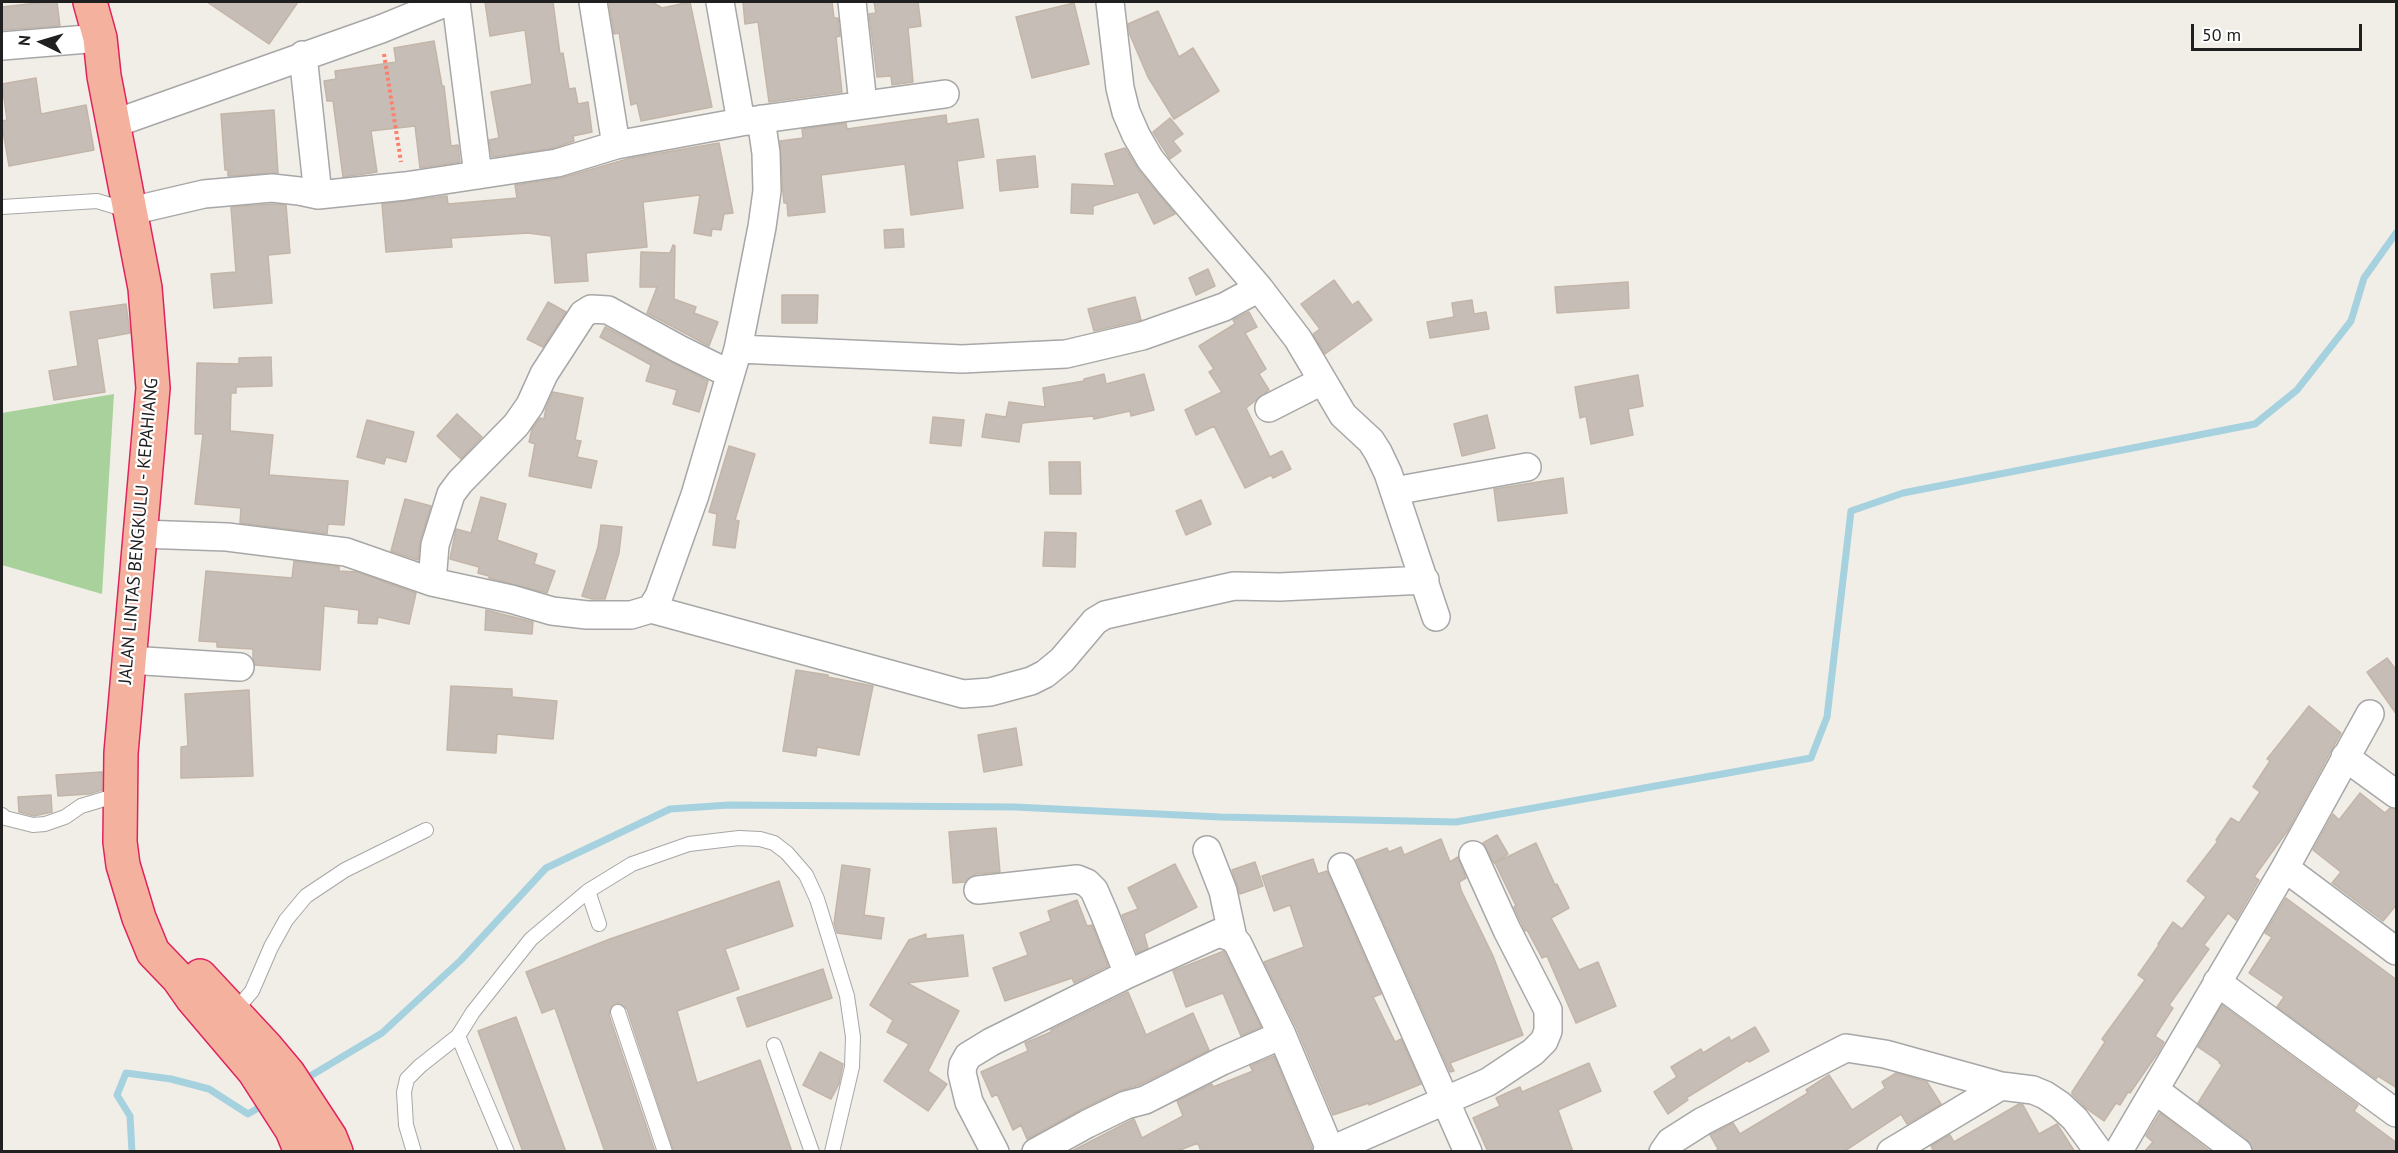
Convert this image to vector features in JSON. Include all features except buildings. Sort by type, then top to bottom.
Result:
[{"type":"highway","name":"JALAN LINTAS BENGKULU - KEPAHIANG","points":[[90,2],[100,38],[104,75],[145,288],[153,388],[121,753],[120,842],[123,866],[139,918],[153,952],[178,978],[192,999],[255,1071],[330,1137],[336,1152]]},
{"type":"highway","name":"JALAN LINTAS BENGKULU - KEPAHIANG","points":[[153,952],[195,971],[288,1073],[293,1106],[292,1130],[301,1152]]},
{"type":"street","points":[[113,124],[381,29],[447,2]]},
{"type":"street","points":[[456,2],[478,176]]},
{"type":"street","points":[[593,2],[616,145]]},
{"type":"street","points":[[651,609],[659,596],[695,495],[734,361],[762,227],[767,191],[766,153],[751,121],[720,2]]},
{"type":"street","points":[[852,2],[863,104]]},
{"type":"street","points":[[1110,2],[1120,88],[1126,112],[1136,135],[1150,159],[1259,288],[1298,339],[1343,415],[1371,441],[1394,491],[1436,617]]},
{"type":"street","points":[[2,45],[100,38]]},
{"type":"street","points":[[303,55],[318,195]]},
{"type":"street","points":[[131,211],[204,194],[272,188],[318,195],[478,176],[557,163],[616,145],[751,121],[945,94]]},
{"type":"street","points":[[432,582],[435,545],[451,494],[516,425],[530,405],[544,374],[592,298],[608,310],[679,349],[734,361],[962,359],[1066,354],[1142,336],[1224,307],[1259,288]]},
{"type":"street","points":[[1269,408],[1322,381]]},
{"type":"street","points":[[1394,491],[1527,467]]},
{"type":"street","points":[[140,534],[227,537],[346,552],[432,582],[511,599],[552,611],[587,615],[631,615],[651,609],[963,694],[990,692],[1031,681],[1045,674],[1062,660],[1095,621],[1105,615],[1234,586],[1280,587],[1425,580]]},
{"type":"street","points":[[129,660],[240,668]]},
{"type":"street","points":[[2118,1152],[2284,868],[2370,714]]},
{"type":"street","points":[[2345,757],[2397,794]]},
{"type":"street","points":[[1207,850],[1223,891],[1233,938]]},
{"type":"street","points":[[995,1152],[969,1102],[962,1073],[968,1056],[991,1042],[1128,974],[1219,933],[1233,938],[1239,944],[1282,1035],[1329,1151],[1488,1082],[1533,1052],[1544,1041],[1548,1031],[1548,1010],[1507,930],[1473,855]]},
{"type":"street","points":[[1342,867],[1468,1152]]},
{"type":"street","points":[[2284,868],[2397,951]]},
{"type":"street","points":[[978,890],[1077,879],[1087,883],[1094,890],[1128,974]]},
{"type":"street","points":[[2217,982],[2397,1113]]},
{"type":"street","points":[[1035,1152],[1126,1105],[1144,1100],[1222,1061],[1282,1035]]},
{"type":"street","points":[[1663,1152],[1670,1142],[1703,1121],[1846,1048],[1885,1054],[2001,1086],[2033,1090],[2060,1104],[2099,1152]]},
{"type":"street","points":[[1891,1152],[2001,1086]]},
{"type":"street","points":[[2155,1090],[2238,1152]]},
{"type":"lane","points":[[2,207],[97,201],[131,211]]},
{"type":"lane","points":[[2,815],[5,818],[33,825],[45,824],[65,818],[81,806],[121,794]]},
{"type":"lane","points":[[234,1012],[252,991],[271,947],[286,920],[306,896],[345,870],[426,830]]},
{"type":"lane","points":[[414,1152],[406,1125],[404,1092],[407,1079],[420,1065],[458,1036],[473,1012],[531,939],[588,891],[632,864],[689,844],[739,838],[760,839],[774,843],[787,852],[806,875],[817,899],[852,1018],[852,1067],[832,1152]]},
{"type":"lane","points":[[588,891],[599,924]]},
{"type":"lane","points":[[618,1012],[665,1152]]},
{"type":"lane","points":[[458,1036],[507,1152]]},
{"type":"lane","points":[[774,1045],[812,1152]]},
{"type":"path","points":[[381,29],[405,186]]},
{"type":"green space","points":[[114,394],[102,594],[2,565],[2,413]]},
{"type":"waterway","points":[[302,1081],[382,1033],[461,960],[546,868],[670,809],[729,805],[1015,807],[1220,817],[1456,822],[1811,758],[1827,717],[1851,511],[1903,493],[2255,424],[2297,390],[2351,321],[2364,278],[2396,233]]},
{"type":"waterway","points":[[132,1152],[130,1116],[117,1095],[126,1073],[171,1079],[209,1089],[248,1114],[265,1104]]}]
